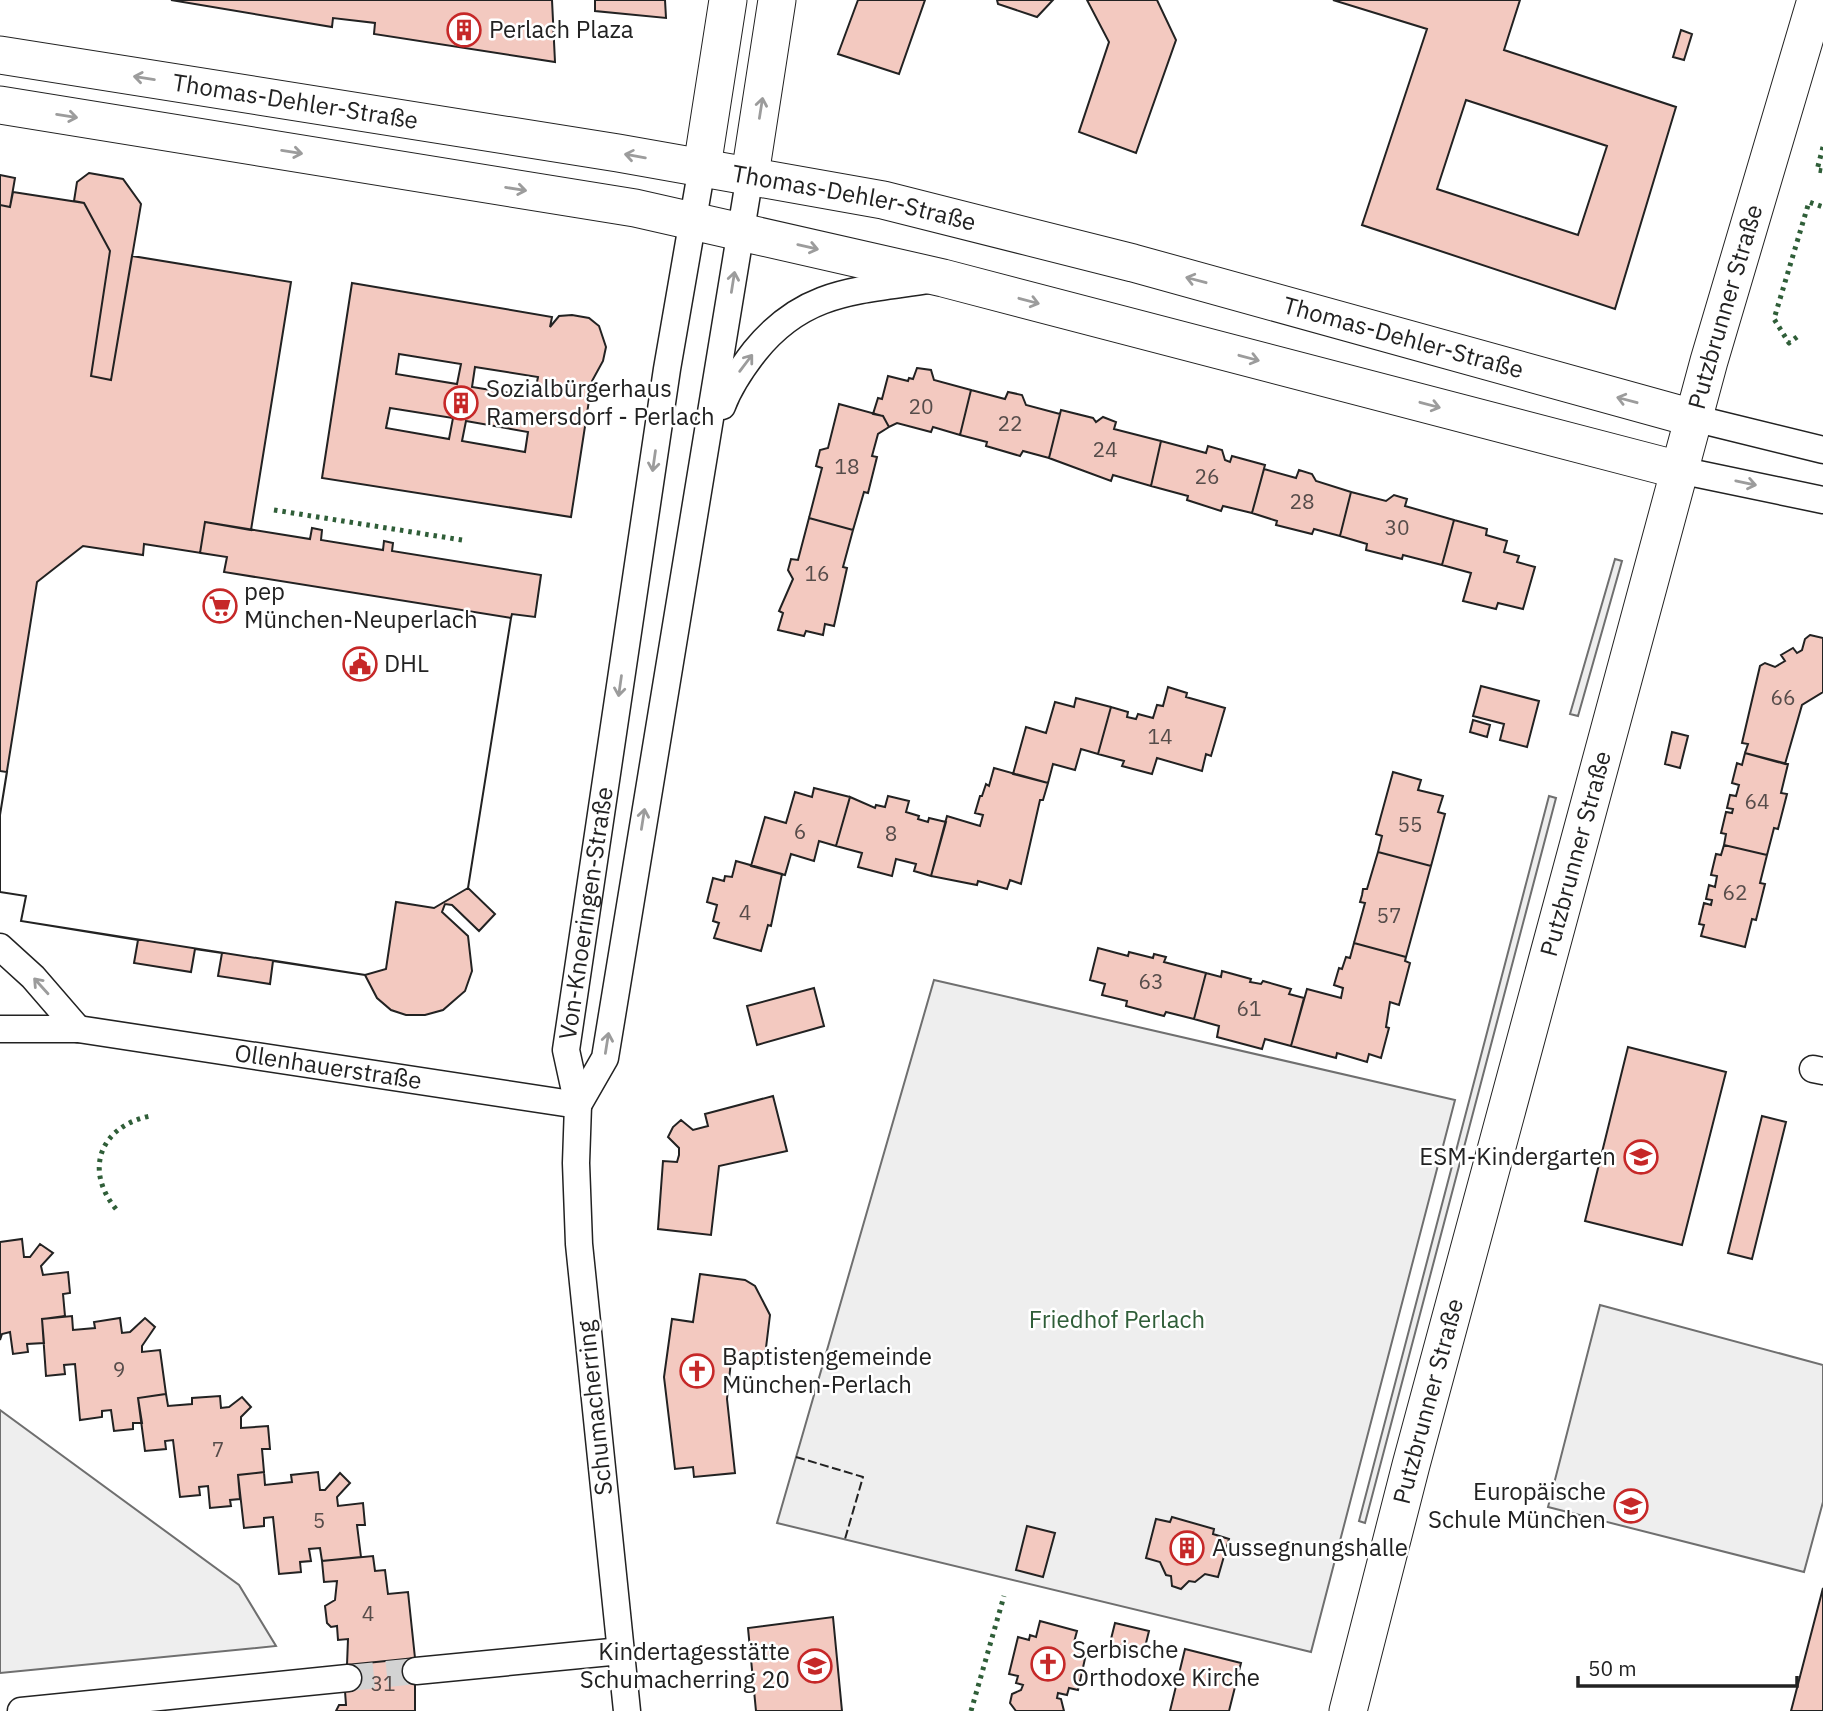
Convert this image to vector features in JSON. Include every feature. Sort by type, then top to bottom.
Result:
[{"type":"main road","points":[[702,167],[728,0]]},
{"type":"main road","name":"Von-Knoeringen-Straße","points":[[750,175],[777,0]]},
{"type":"main road","name":"Putzbrunner Straße","points":[[1348,1711],[1693,418],[1816,0]]},
{"type":"main road","name":"Thomas-Dehler-Straße","points":[[0,55],[702,167],[872,198],[1013,232],[1693,418]]},
{"type":"main road","name":"Thomas-Dehler-Straße","points":[[0,105],[635,208],[943,278],[1679,470]]},
{"type":"street","points":[[693,222],[702,167]]},
{"type":"street","name":"Von-Knoeringen-Straße","points":[[578,1105],[605,1058],[667,665],[750,175]]},
{"type":"street","name":"Von-Knoeringen-Straße","points":[[578,1105],[566,1050],[667,369],[693,222]]},
{"type":"street","name":"Von-Knoeringen-Straße","points":[[706,446],[731,383],[773,329],[785,318],[804,307],[858,291],[943,278]]},
{"type":"street","points":[[1693,418],[1823,450]]},
{"type":"street","points":[[1679,470],[1823,500]]},
{"type":"street","points":[[0,947],[33,976],[78,1029]]},
{"type":"street","name":"Ollenhauerstraße","points":[[0,1029],[78,1029],[578,1105]]},
{"type":"street","name":"Schumacherring","points":[[578,1105],[576,1163],[579,1244],[627,1711]]},
{"type":"street","points":[[416,1671],[621,1651]]},
{"type":"street","points":[[21,1711],[74,1708],[348,1678]]},
{"type":"green space","points":[[1615,559],[1622,561],[1578,716],[1570,714]]},
{"type":"green space","points":[[1549,796],[1556,798],[1365,1523],[1359,1521]]},
{"type":"green space","name":"Friedhof Perlach","points":[[934,980],[1455,1100],[1311,1652],[777,1523]]},
{"type":"green space","points":[[1600,1305],[1823,1365],[1823,1502],[1804,1572],[1548,1507]]},
{"type":"green space","points":[[0,1410],[239,1585],[276,1646],[0,1673]]},
{"type":"building","name":"Perlach Plaza","points":[[171,0],[552,0],[555,62],[374,34],[375,23],[333,18],[332,27]]},
{"type":"building","points":[[595,0],[665,0],[666,18],[595,11]]},
{"type":"building","points":[[858,0],[925,0],[899,74],[838,54]]},
{"type":"building","points":[[997,0],[1053,0],[1037,17],[998,4]]},
{"type":"building","points":[[1087,0],[1157,0],[1176,40],[1136,153],[1079,132],[1109,42]]},
{"type":"building","points":[[1333,0],[1520,0],[1504,50],[1676,107],[1615,309],[1362,225],[1427,29]],"holes":[[[1466,100],[1607,146],[1578,235],[1437,189]]]},
{"type":"building","points":[[1681,30],[1692,34],[1684,60],[1673,57]]},
{"type":"building","points":[[89,173],[123,179],[141,204],[111,380],[91,376],[110,251],[84,203],[74,201],[77,182]]},
{"type":"building","points":[[0,175],[15,178],[10,207],[0,205]]},
{"type":"building","name":"pep München-Neuperlach","points":[[13,192],[84,203],[110,251],[91,376],[111,380],[132,256],[291,282],[251,530],[205,522],[200,553],[227,557],[224,572],[511,618],[468,888],[495,914],[479,931],[452,905],[445,904],[442,912],[468,936],[472,971],[465,991],[443,1010],[425,1015],[406,1015],[391,1010],[377,998],[365,975],[273,961],[270,984],[218,976],[222,953],[195,949],[191,972],[134,963],[138,940],[21,921],[26,896],[0,892],[0,815],[7,772],[0,771],[0,205],[10,207]]},
{"type":"building","name":"Sozialbürgerhaus Ramersdorf - Perlach","points":[[352,283],[552,317],[550,327],[559,316],[572,315],[589,318],[599,326],[606,347],[603,361],[592,381],[571,517],[322,478]],"holes":[[[399,354],[461,364],[457,384],[396,374]],[[475,367],[538,377],[534,397],[472,387]],[[390,408],[453,418],[449,439],[386,428]],[[466,421],[528,432],[525,452],[462,441]]]},
{"type":"building","points":[[917,368],[931,370],[934,380],[971,390],[960,435],[933,427],[931,432],[897,423],[889,427],[883,416],[873,414],[878,398],[882,399],[888,376],[908,381],[909,378],[913,379]]},
{"type":"building","points":[[971,390],[1005,399],[1008,392],[1022,395],[1026,405],[1060,414],[1049,458],[1023,451],[1020,456],[986,446],[987,442],[960,435]]},
{"type":"building","points":[[839,404],[883,416],[889,427],[878,434],[872,456],[877,457],[868,493],[864,492],[853,530],[809,518],[822,468],[816,466],[820,450],[828,448]]},
{"type":"building","points":[[1061,410],[1093,418],[1096,422],[1103,417],[1116,422],[1114,429],[1161,441],[1151,486],[1113,475],[1111,481],[1049,458]]},
{"type":"building","points":[[1161,441],[1206,453],[1208,446],[1222,450],[1225,460],[1230,462],[1232,456],[1265,465],[1252,513],[1223,506],[1221,511],[1187,500],[1188,496],[1151,486]]},
{"type":"building","points":[[1264,469],[1296,478],[1299,470],[1312,474],[1316,481],[1351,492],[1340,536],[1314,529],[1312,534],[1276,525],[1277,521],[1252,513]]},
{"type":"building","points":[[1351,492],[1386,501],[1394,495],[1407,499],[1405,506],[1454,520],[1442,565],[1403,555],[1402,559],[1366,550],[1367,544],[1340,536]]},
{"type":"building","points":[[809,518],[853,530],[843,567],[847,568],[834,626],[825,624],[823,635],[806,631],[804,636],[778,630],[783,613],[779,611],[793,579],[788,570],[791,559],[798,560]]},
{"type":"building","points":[[1454,520],[1487,529],[1486,535],[1507,541],[1504,552],[1519,556],[1517,562],[1535,567],[1523,609],[1498,603],[1496,609],[1463,601],[1471,573],[1442,565]]},
{"type":"building","points":[[205,522],[310,539],[312,528],[322,530],[321,540],[383,550],[384,541],[393,543],[392,551],[541,575],[535,617],[512,614],[511,618],[224,572],[227,557],[200,553]]},
{"type":"building","name":"pep München-Neuperlach","points":[[144,544],[227,557],[224,572],[511,618],[468,888],[434,908],[396,902],[386,969],[365,975],[21,921],[26,896],[0,892],[0,815],[37,582],[83,546],[143,555]]},
{"type":"building","points":[[1810,635],[1823,638],[1823,692],[1802,705],[1785,764],[1745,753],[1748,744],[1742,743],[1760,666],[1765,663],[1775,667],[1785,661],[1781,655],[1793,648],[1797,653],[1802,650],[1805,639]]},
{"type":"building","points":[[1481,686],[1539,701],[1527,747],[1500,740],[1504,724],[1473,716]]},
{"type":"building","points":[[1168,687],[1187,693],[1186,697],[1225,708],[1211,756],[1206,754],[1202,771],[1157,758],[1152,774],[1122,766],[1124,761],[1098,754],[1111,707],[1128,712],[1127,717],[1136,719],[1138,714],[1153,718],[1157,705],[1163,706]]},
{"type":"building","points":[[1076,698],[1111,707],[1098,754],[1081,749],[1075,770],[1053,764],[1048,783],[1013,774],[1026,727],[1046,733],[1055,702],[1074,707]]},
{"type":"building","points":[[1473,720],[1490,725],[1487,737],[1470,732]]},
{"type":"building","points":[[1672,732],[1688,736],[1680,768],[1665,764]]},
{"type":"building","points":[[1745,753],[1788,764],[1781,793],[1787,794],[1778,829],[1774,828],[1767,855],[1724,845],[1726,834],[1721,833],[1726,812],[1732,813],[1733,809],[1727,808],[1730,795],[1736,796],[1739,785],[1732,783],[1737,763],[1742,765]]},
{"type":"building","points":[[994,768],[1048,783],[1043,800],[1040,800],[1021,884],[1010,880],[1007,889],[978,881],[977,885],[931,876],[947,816],[980,826],[983,815],[975,813],[986,784],[989,786]]},
{"type":"building","points":[[1393,772],[1421,780],[1418,790],[1443,796],[1438,812],[1445,814],[1431,866],[1378,852],[1382,836],[1376,834]]},
{"type":"building","points":[[814,788],[850,797],[836,846],[819,841],[814,861],[791,854],[785,875],[751,866],[765,817],[786,823],[795,792],[812,797]]},
{"type":"building","points":[[888,796],[909,801],[906,812],[919,816],[918,819],[928,822],[929,818],[946,822],[931,876],[914,871],[916,864],[896,859],[892,876],[858,867],[862,853],[836,846],[850,797],[875,808],[876,805],[885,807]]},
{"type":"building","points":[[1724,845],[1767,855],[1760,883],[1765,884],[1756,920],[1752,919],[1745,947],[1701,936],[1704,925],[1699,924],[1704,903],[1711,905],[1712,900],[1706,899],[1709,885],[1715,887],[1717,876],[1711,875],[1716,854],[1721,855]]},
{"type":"building","points":[[1378,852],[1431,866],[1406,957],[1354,943],[1365,903],[1360,902],[1363,889],[1367,889]]},
{"type":"building","points":[[736,861],[782,874],[771,926],[768,925],[761,951],[714,938],[719,923],[713,921],[717,905],[707,902],[713,878],[724,881],[725,876],[732,877]]},
{"type":"building","points":[[1354,943],[1406,957],[1405,961],[1410,963],[1399,1005],[1390,1002],[1386,1027],[1389,1028],[1381,1058],[1369,1054],[1367,1062],[1337,1053],[1336,1058],[1291,1046],[1307,989],[1341,998],[1343,988],[1334,985],[1339,968],[1342,969],[1346,957],[1350,958]]},
{"type":"building","points":[[1098,948],[1128,956],[1129,952],[1153,958],[1154,954],[1166,957],[1164,962],[1206,973],[1194,1019],[1166,1012],[1164,1016],[1126,1006],[1127,1001],[1102,995],[1105,984],[1090,980]]},
{"type":"building","points":[[1222,971],[1251,979],[1250,982],[1261,984],[1263,981],[1291,989],[1289,994],[1304,998],[1291,1046],[1265,1039],[1262,1049],[1217,1037],[1219,1026],[1194,1019],[1206,973],[1221,977]]},
{"type":"building","points":[[814,988],[824,1026],[757,1045],[747,1006]]},
{"type":"building","points":[[1628,1047],[1726,1072],[1682,1245],[1585,1221]]},
{"type":"building","points":[[773,1096],[787,1151],[719,1166],[711,1235],[658,1229],[663,1161],[677,1162],[679,1155],[679,1148],[668,1137],[673,1127],[681,1120],[693,1130],[708,1126],[705,1114]]},
{"type":"building","points":[[1762,1116],[1786,1122],[1752,1259],[1728,1253]]},
{"type":"building","points":[[22,1239],[24,1257],[30,1257],[40,1244],[53,1253],[41,1266],[43,1275],[68,1272],[70,1293],[63,1294],[65,1316],[42,1319],[44,1343],[27,1344],[28,1352],[13,1354],[10,1332],[2,1334],[0,1340],[0,1242]]},
{"type":"building","name":"Baptistengemeinde München-Perlach","points":[[700,1274],[745,1280],[755,1286],[770,1315],[764,1364],[731,1361],[727,1399],[735,1473],[694,1477],[693,1467],[675,1469],[664,1377],[672,1319],[693,1322]]},
{"type":"building","points":[[72,1316],[73,1330],[95,1328],[94,1322],[120,1318],[122,1333],[130,1332],[145,1318],[155,1327],[142,1346],[142,1352],[160,1350],[166,1394],[138,1398],[142,1423],[133,1423],[133,1429],[114,1431],[111,1410],[102,1411],[102,1417],[80,1420],[75,1364],[64,1365],[65,1374],[46,1376],[42,1319]]},
{"type":"building","points":[[166,1394],[168,1406],[192,1404],[192,1398],[220,1396],[221,1408],[229,1407],[242,1397],[251,1407],[241,1417],[241,1428],[268,1426],[270,1449],[262,1449],[264,1472],[238,1475],[240,1499],[230,1500],[231,1506],[210,1508],[208,1486],[199,1487],[200,1495],[180,1497],[173,1440],[165,1441],[166,1449],[145,1451],[138,1398]]},
{"type":"building","points":[[264,1472],[265,1485],[292,1482],[291,1475],[318,1472],[320,1490],[325,1490],[340,1473],[350,1483],[337,1497],[338,1506],[363,1503],[365,1525],[357,1525],[361,1557],[322,1561],[320,1548],[309,1549],[311,1561],[300,1562],[301,1572],[279,1574],[273,1517],[264,1518],[264,1526],[244,1528],[238,1475]]},
{"type":"building","name":"Aussegnungshalle","points":[[1172,1517],[1214,1529],[1213,1534],[1229,1539],[1218,1577],[1205,1574],[1195,1582],[1189,1581],[1181,1589],[1172,1586],[1171,1576],[1166,1575],[1160,1562],[1146,1558],[1156,1519],[1170,1522]]},
{"type":"building","points":[[1027,1526],[1055,1533],[1043,1577],[1016,1570]]},
{"type":"building","points":[[373,1556],[375,1571],[385,1570],[388,1594],[408,1592],[415,1658],[347,1665],[348,1639],[338,1640],[337,1626],[331,1627],[327,1623],[325,1606],[335,1600],[337,1581],[324,1582],[322,1561]]},
{"type":"building","points":[[1823,1588],[1823,1711],[1791,1711]]},
{"type":"building","points":[[833,1617],[842,1711],[756,1711],[748,1628]]},
{"type":"building","name":"Serbische Orthodoxe Kirche","points":[[1040,1621],[1077,1631],[1073,1646],[1086,1654],[1078,1690],[1069,1688],[1067,1695],[1058,1693],[1057,1698],[1061,1699],[1064,1711],[1016,1711],[1010,1703],[1012,1694],[1021,1690],[1023,1685],[1016,1683],[1018,1676],[1009,1674],[1018,1637],[1029,1640],[1030,1635],[1036,1637]]},
{"type":"building","points":[[1115,1623],[1149,1631],[1144,1651],[1110,1643]]},
{"type":"building","points":[[1185,1649],[1241,1663],[1229,1711],[1170,1711]]},
{"type":"building","points":[[415,1658],[415,1711],[336,1711],[339,1705],[346,1705],[345,1691],[352,1691],[347,1665]]},
{"type":"tunnel","points":[[348,1678],[416,1671]]},
{"type":"hedge","points":[[1823,147],[1817,170],[1823,171]]},
{"type":"hedge","points":[[1797,337],[1789,343],[1774,319],[1809,202],[1823,207]]},
{"type":"hedge","points":[[274,510],[462,540]]},
{"type":"hedge","points":[[116,1209],[106,1194],[101,1179],[99,1165],[102,1151],[119,1129],[150,1116]]},
{"type":"hedge","points":[[971,1711],[1004,1596]]},
{"type":"fence","points":[[796,1457],[863,1477],[845,1539]]},
{"type":"place","name":"Perlach Plaza","points":[[464,30]]},
{"type":"place","name":"Sozialbürgerhaus Ramersdorf - Perlach","points":[[461,403]]},
{"type":"place","name":"pep München-Neuperlach","points":[[220,606]]},
{"type":"place","name":"DHL","points":[[360,664]]},
{"type":"place","name":"ESM-Kindergarten","points":[[1641,1157]]},
{"type":"place","name":"Baptistengemeinde München-Perlach","points":[[697,1371]]},
{"type":"place","name":"Europäische Schule München","points":[[1631,1506]]},
{"type":"place","name":"Aussegnungshalle","points":[[1187,1548]]},
{"type":"place","name":"Serbische Orthodoxe Kirche","points":[[1048,1664]]},
{"type":"place","name":"Kindertagesstätte Schumacherring 20","points":[[815,1666]]}]
